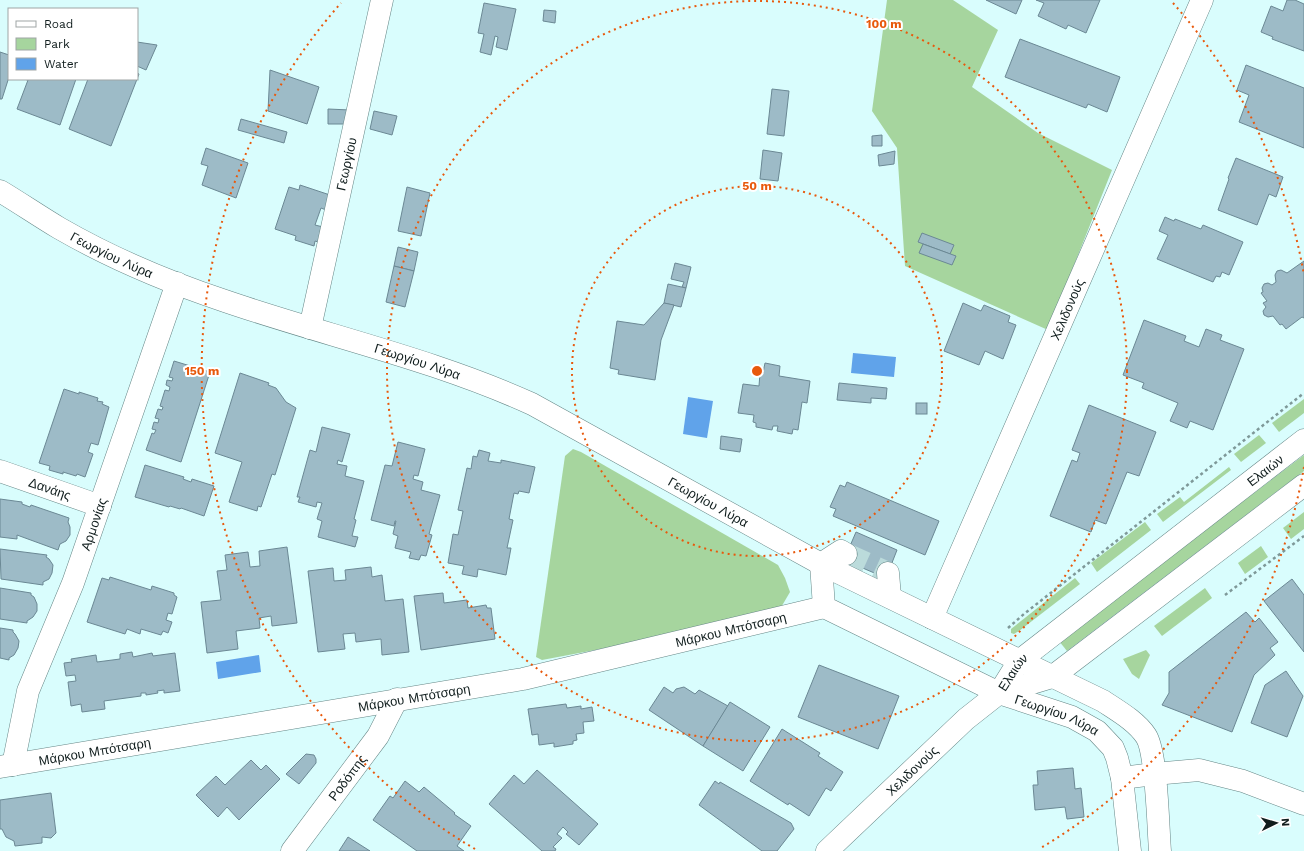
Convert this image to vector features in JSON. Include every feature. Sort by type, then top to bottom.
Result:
[{"type":"street","name":"Γεωργίου","points":[[310,328],[382,0]]},
{"type":"street","name":"Χελιδονούς","points":[[932,618],[1202,0]]},
{"type":"street","name":"Γεωργίου Λύρα","points":[[0,191],[60,228],[131,265],[225,302],[456,373],[496,387],[560,418],[820,564],[1103,701],[1134,722],[1146,736],[1152,752],[1160,851]]},
{"type":"street","name":"Αρμονίας","points":[[7,766],[28,691],[73,583],[177,283]]},
{"type":"street","name":"Ελαιών","points":[[999,693],[1019,661],[1304,440]]},
{"type":"street","name":"Δανάης","points":[[0,471],[100,506]]},
{"type":"street","name":"Ελαιών","points":[[999,693],[1052,677],[1304,485]]},
{"type":"street","points":[[824,607],[820,564],[841,551],[846,554]]},
{"type":"street","points":[[888,573],[890,598]]},
{"type":"street","name":"Γεωργίου Λύρα","points":[[824,607],[999,693],[1072,717],[1096,731],[1113,748],[1122,778],[1130,851]]},
{"type":"street","name":"Μάρκου Μπότσαρη","points":[[7,766],[397,699],[523,679],[824,607]]},
{"type":"street","name":"Χελιδονούς","points":[[827,851],[966,719],[999,693]]},
{"type":"street","name":"Ροδόπης","points":[[292,851],[378,736],[397,699]]},
{"type":"street","points":[[1122,778],[1199,770],[1243,781],[1304,804]]},
{"type":"path","points":[[994,648],[1005,631],[1024,614],[1304,393]]},
{"type":"path","points":[[1225,595],[1304,536]]},
{"type":"green space","points":[[887,0],[953,0],[998,30],[972,87],[1038,133],[1112,170],[1048,330],[905,266],[897,148],[872,111]]},
{"type":"green space","points":[[1304,399],[1304,413],[1279,432],[1272,423]]},
{"type":"green space","points":[[1259,435],[1266,443],[1241,462],[1234,454]]},
{"type":"green space","points":[[573,449],[581,452],[778,565],[790,592],[776,616],[542,660],[536,657],[565,456]]},
{"type":"green space","points":[[1304,455],[1304,471],[1067,651],[1059,641]]},
{"type":"green space","points":[[1229,467],[1231,470],[1163,522],[1157,514],[1180,497],[1184,502]]},
{"type":"green space","points":[[1304,512],[1304,529],[1291,539],[1283,528]]},
{"type":"green space","points":[[1145,522],[1151,530],[1097,572],[1091,563]]},
{"type":"green space","points":[[1261,546],[1268,557],[1245,574],[1238,563]]},
{"type":"green space","points":[[1075,578],[1080,584],[1019,631],[1014,634],[1011,633],[1011,629]]},
{"type":"green space","points":[[1205,588],[1212,598],[1162,636],[1154,626]]},
{"type":"green space","points":[[1146,650],[1150,655],[1139,679],[1132,674],[1123,659]]},
{"type":"water","points":[[853,353],[896,357],[894,377],[851,373]]},
{"type":"water","points":[[688,397],[713,401],[707,438],[683,434]]},
{"type":"water","points":[[259,655],[261,672],[218,679],[216,662]]},
{"type":"building","points":[[986,0],[1022,0],[1016,14]]},
{"type":"building","points":[[1036,0],[1100,0],[1086,33],[1068,25],[1066,29],[1038,16],[1044,3]]},
{"type":"building","points":[[1287,0],[1295,0],[1304,4],[1304,51],[1272,39],[1273,37],[1261,32],[1271,6],[1283,11]]},
{"type":"building","points":[[484,3],[516,9],[507,50],[496,47],[498,37],[495,36],[491,55],[480,52],[484,34],[478,33]]},
{"type":"building","points":[[544,10],[556,11],[555,23],[543,21]]},
{"type":"building","points":[[1020,39],[1120,77],[1107,112],[1088,104],[1086,108],[1005,77]]},
{"type":"building","points":[[138,42],[157,45],[146,70],[138,66]]},
{"type":"building","points":[[0,52],[8,55],[8,80],[2,99],[0,99]]},
{"type":"building","points":[[1246,65],[1304,88],[1304,148],[1239,122],[1249,95],[1237,90]]},
{"type":"building","points":[[270,70],[319,87],[307,124],[268,111]]},
{"type":"building","points":[[28,80],[76,80],[60,125],[17,109]]},
{"type":"building","points":[[88,80],[137,80],[111,146],[69,129]]},
{"type":"building","points":[[772,89],[789,91],[784,136],[767,134]]},
{"type":"building","points":[[328,109],[350,110],[349,124],[328,124]]},
{"type":"building","points":[[374,111],[397,116],[392,135],[370,129]]},
{"type":"building","points":[[241,119],[287,132],[284,143],[238,130]]},
{"type":"building","points":[[882,135],[882,146],[872,146],[872,136]]},
{"type":"building","points":[[206,148],[248,163],[236,198],[202,185],[208,166],[201,164]]},
{"type":"building","points":[[763,150],[782,153],[778,181],[760,179]]},
{"type":"building","points":[[895,151],[894,164],[879,166],[878,155]]},
{"type":"building","points":[[1236,158],[1283,177],[1276,197],[1269,194],[1257,225],[1218,210]]},
{"type":"building","points":[[300,185],[330,195],[326,210],[321,208],[315,225],[323,227],[318,242],[315,241],[314,246],[295,240],[296,236],[275,229],[289,187],[299,190]]},
{"type":"building","points":[[407,187],[430,193],[421,236],[398,231]]},
{"type":"building","points":[[1165,217],[1174,221],[1175,219],[1201,229],[1203,225],[1243,242],[1229,275],[1222,272],[1220,277],[1216,276],[1213,282],[1157,259],[1168,235],[1159,231]]},
{"type":"building","points":[[922,233],[954,245],[950,254],[918,242]]},
{"type":"building","points":[[923,244],[956,256],[952,265],[919,253]]},
{"type":"building","points":[[398,247],[418,252],[414,271],[394,266]]},
{"type":"building","points":[[1304,261],[1304,318],[1302,317],[1286,329],[1282,324],[1280,325],[1273,316],[1268,317],[1264,315],[1263,311],[1266,307],[1263,303],[1267,301],[1261,293],[1263,292],[1262,288],[1264,284],[1268,283],[1272,285],[1276,282],[1275,275],[1277,271],[1281,270],[1287,273]]},
{"type":"building","points":[[675,263],[691,267],[686,288],[682,287],[684,282],[671,279]]},
{"type":"building","points":[[394,266],[414,271],[405,307],[386,302]]},
{"type":"building","points":[[668,284],[686,288],[681,307],[664,303]]},
{"type":"building","points":[[664,303],[674,305],[661,340],[655,380],[618,374],[619,370],[610,368],[617,321],[644,325]]},
{"type":"building","points":[[963,303],[981,311],[984,305],[1010,316],[1008,322],[1016,325],[1003,359],[985,351],[979,365],[944,351]]},
{"type":"building","points":[[1144,320],[1186,336],[1184,341],[1199,347],[1206,329],[1222,335],[1220,340],[1244,349],[1213,430],[1190,421],[1187,428],[1170,421],[1178,403],[1142,388],[1144,383],[1123,375]]},
{"type":"building","points":[[174,361],[210,372],[181,462],[146,450],[152,433],[154,434],[156,430],[152,429],[154,422],[158,423],[159,419],[155,418],[158,409],[162,410],[163,407],[160,406],[165,390],[169,391],[170,387],[166,385],[167,380],[172,381],[173,378],[169,377]]},
{"type":"building","points":[[765,363],[780,366],[779,376],[810,381],[807,403],[802,402],[798,430],[793,429],[792,434],[777,431],[778,426],[773,426],[772,430],[756,427],[756,423],[753,422],[754,415],[738,413],[743,384],[759,386],[760,373],[763,373]]},
{"type":"building","points":[[240,373],[269,383],[268,385],[276,388],[286,402],[296,408],[275,475],[272,474],[261,507],[258,506],[257,511],[229,502],[242,462],[215,453]]},
{"type":"building","points":[[839,383],[887,388],[886,399],[871,398],[871,403],[837,400]]},
{"type":"building","points":[[64,389],[98,398],[97,401],[103,402],[102,404],[109,407],[98,445],[91,443],[88,452],[93,454],[85,477],[77,474],[76,476],[49,470],[50,466],[39,463]]},
{"type":"building","points":[[916,403],[927,403],[927,414],[916,414]]},
{"type":"building","points":[[1089,405],[1156,432],[1139,476],[1127,472],[1106,524],[1095,520],[1091,532],[1050,516],[1072,460],[1077,462],[1080,453],[1072,450]]},
{"type":"building","points":[[322,427],[350,434],[342,462],[338,460],[337,464],[347,466],[345,476],[364,481],[354,519],[356,520],[352,536],[358,537],[355,547],[318,537],[322,521],[317,519],[322,503],[317,502],[316,507],[298,502],[300,497],[297,497],[310,450],[316,452]]},
{"type":"building","points":[[721,436],[742,439],[740,452],[720,449]]},
{"type":"building","points":[[398,442],[425,449],[418,476],[414,475],[413,479],[423,482],[421,490],[440,495],[429,534],[432,535],[426,556],[421,555],[419,560],[409,558],[411,552],[395,548],[398,536],[393,534],[396,521],[394,526],[371,520],[385,465],[392,466]]},
{"type":"building","points":[[479,450],[490,453],[488,461],[501,463],[501,460],[535,467],[529,493],[519,491],[518,494],[514,493],[509,519],[513,520],[507,548],[511,548],[506,575],[478,569],[477,577],[462,574],[464,566],[448,563],[453,534],[458,535],[463,511],[458,510],[467,468],[471,469],[473,456],[477,457]]},
{"type":"building","points":[[145,465],[184,477],[183,479],[191,482],[192,479],[214,486],[204,516],[181,508],[169,507],[135,497]]},
{"type":"building","points":[[847,482],[939,521],[925,555],[833,516],[836,509],[830,507],[840,485],[845,487]]},
{"type":"building","points":[[0,499],[22,502],[22,504],[30,507],[31,505],[69,518],[68,522],[70,527],[70,535],[66,541],[60,544],[58,550],[17,535],[17,539],[0,537]]},
{"type":"building","points":[[856,532],[897,550],[886,578],[844,560]]},
{"type":"building","points":[[287,547],[297,623],[272,626],[271,616],[259,618],[260,628],[236,631],[238,649],[207,653],[201,602],[221,600],[217,571],[227,570],[225,555],[248,552],[250,567],[260,566],[259,551]]},
{"type":"building","points":[[0,549],[47,555],[46,557],[53,565],[52,573],[49,579],[43,582],[43,585],[1,579]]},
{"type":"building","points":[[371,567],[372,577],[382,575],[385,601],[403,599],[409,652],[382,655],[381,639],[356,642],[355,633],[343,634],[345,649],[318,652],[308,571],[333,568],[334,581],[346,580],[345,570]]},
{"type":"building","points":[[110,577],[151,590],[152,586],[174,593],[177,597],[172,614],[168,613],[166,620],[172,622],[168,633],[163,631],[161,635],[141,629],[140,634],[127,629],[125,634],[87,622],[102,578],[109,580]]},
{"type":"building","points":[[1292,579],[1304,595],[1304,652],[1264,601]]},
{"type":"building","points":[[0,588],[31,593],[37,604],[37,611],[33,617],[27,621],[27,623],[0,619]]},
{"type":"building","points":[[443,593],[444,603],[467,600],[468,608],[486,605],[487,608],[491,608],[495,639],[421,650],[414,596]]},
{"type":"building","points":[[1246,612],[1255,622],[1259,618],[1278,642],[1270,648],[1275,655],[1254,675],[1232,732],[1162,705],[1169,693],[1169,672]]},
{"type":"building","points":[[0,628],[13,630],[19,641],[18,648],[9,660],[0,658]]},
{"type":"building","points":[[132,652],[133,657],[152,653],[153,656],[175,653],[180,691],[164,693],[164,690],[157,691],[158,693],[146,695],[146,693],[141,693],[141,696],[104,701],[105,709],[82,712],[81,704],[71,706],[68,682],[76,681],[75,675],[66,676],[64,663],[72,662],[71,659],[96,655],[97,662],[120,659],[120,654]]},
{"type":"building","points":[[819,665],[899,696],[878,749],[798,717]]},
{"type":"building","points":[[1286,671],[1303,696],[1287,737],[1251,723],[1265,685]]},
{"type":"building","points":[[664,687],[673,693],[676,689],[684,687],[695,694],[699,690],[728,706],[703,746],[649,710]]},
{"type":"building","points":[[730,702],[770,727],[743,771],[703,746]]},
{"type":"building","points":[[566,704],[567,708],[581,706],[581,709],[592,707],[594,721],[583,722],[584,733],[576,734],[577,740],[573,741],[573,744],[554,747],[554,743],[539,745],[538,734],[532,735],[528,709]]},
{"type":"building","points":[[782,729],[820,753],[818,756],[843,772],[831,791],[826,788],[809,816],[789,803],[788,805],[750,781]]},
{"type":"building","points":[[306,754],[314,755],[316,763],[299,784],[286,774]]},
{"type":"building","points":[[251,760],[261,770],[266,765],[280,779],[239,820],[227,807],[218,817],[196,795],[216,776],[225,785]]},
{"type":"building","points":[[1073,768],[1075,789],[1081,788],[1084,817],[1067,819],[1065,807],[1035,810],[1033,785],[1038,785],[1037,771]]},
{"type":"building","points":[[537,770],[598,824],[579,845],[566,834],[568,832],[563,827],[557,834],[562,838],[553,847],[556,849],[555,851],[542,851],[489,804],[514,775],[524,784]]},
{"type":"building","points":[[405,781],[419,792],[424,787],[455,813],[454,814],[471,826],[457,846],[464,851],[417,851],[373,820],[390,796],[393,798]]},
{"type":"building","points":[[715,781],[719,784],[720,782],[791,823],[794,829],[777,851],[762,851],[699,805]]},
{"type":"building","points":[[51,793],[56,833],[51,838],[42,837],[42,843],[15,846],[14,841],[6,837],[2,829],[0,829],[0,800]]},
{"type":"building","points":[[348,837],[370,851],[339,851]]},
{"type":"tunnel","points":[[846,554],[888,573]]}]
